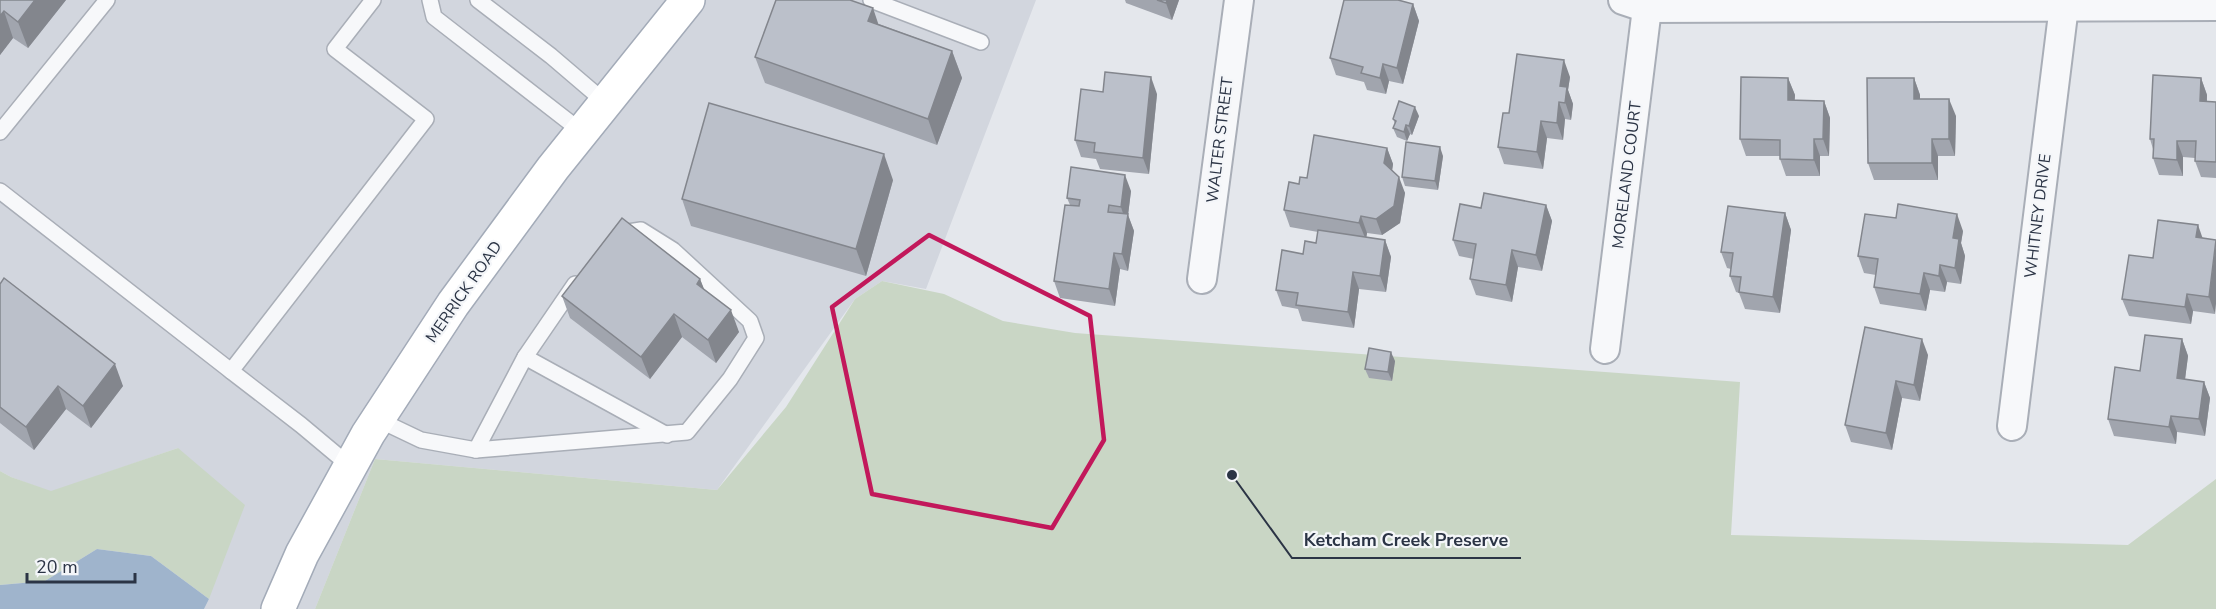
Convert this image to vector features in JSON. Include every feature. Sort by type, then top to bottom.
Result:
[{"type":"main road","name":"MERRICK ROAD","points":[[278,609],[302,555],[350,466],[377,419],[453,304],[553,168],[688,0]]},
{"type":"street","name":"WALTER STREET","points":[[1202,279],[1239,0]]},
{"type":"street","points":[[1640,3],[2216,6]]},
{"type":"street","name":"MORELAND COURT","points":[[1605,349],[1640,3]]},
{"type":"street","name":"WHITNEY DRIVE","points":[[2012,426],[2064,6]]},
{"type":"lane","points":[[0,132],[107,0]]},
{"type":"lane","points":[[231,371],[426,119],[335,50],[373,0]]},
{"type":"lane","points":[[430,0],[434,17],[582,132]]},
{"type":"lane","points":[[478,0],[551,56],[606,103]]},
{"type":"lane","points":[[871,0],[981,42]]},
{"type":"lane","points":[[0,191],[301,425],[350,466]]},
{"type":"lane","points":[[377,419],[421,440],[476,450],[687,432],[730,379],[756,338],[750,321],[673,250],[641,230],[621,233],[606,248]]},
{"type":"lane","points":[[476,450],[525,357],[584,271]]},
{"type":"lane","points":[[525,357],[667,435]]},
{"type":"highlighted area","points":[[929,235],[1090,316],[1104,440],[1052,528],[872,494],[832,307]]},
{"type":"shaded area","points":[[0,0],[1036,0],[926,289],[882,281],[855,299],[717,490],[375,459],[315,609],[204,609],[209,599],[178,448],[51,492],[0,471]]},
{"type":"green space","points":[[882,281],[944,294],[1003,321],[1075,333],[1740,382],[1731,535],[2128,545],[2216,479],[2216,609],[315,609],[375,459],[717,490],[786,407],[855,299]]},
{"type":"green space","points":[[178,448],[245,505],[209,599],[151,556],[97,549],[45,581],[0,585],[0,471],[51,491]]},
{"type":"water","points":[[97,549],[151,556],[209,599],[204,609],[0,609],[0,585],[45,581]]},
{"type":"building","points":[[0,0],[35,0],[18,22],[4,11],[0,16]]},
{"type":"building","points":[[776,0],[850,0],[873,8],[868,21],[952,51],[928,119],[755,57]]},
{"type":"building","points":[[1344,0],[1398,0],[1413,4],[1397,68],[1383,64],[1380,78],[1361,73],[1363,67],[1330,58]]},
{"type":"building","points":[[1517,54],[1564,60],[1560,86],[1567,87],[1565,103],[1559,102],[1557,123],[1541,121],[1537,152],[1498,147],[1503,113],[1509,113]]},
{"type":"building","points":[[1105,72],[1151,77],[1143,158],[1094,152],[1095,143],[1075,140],[1081,89],[1103,92]]},
{"type":"building","points":[[2153,75],[2201,78],[2200,101],[2216,102],[2216,162],[2195,161],[2196,141],[2177,141],[2177,160],[2153,158],[2154,139],[2150,139]]},
{"type":"building","points":[[1741,77],[1788,78],[1788,100],[1824,101],[1823,139],[1814,139],[1814,160],[1780,159],[1780,140],[1740,139]]},
{"type":"building","points":[[1867,78],[1914,78],[1914,99],[1949,99],[1949,139],[1932,139],[1932,163],[1868,163]]},
{"type":"building","points":[[1399,101],[1415,107],[1409,126],[1406,125],[1404,132],[1393,128],[1396,121],[1393,119]]},
{"type":"building","points":[[709,103],[884,154],[856,249],[682,199]]},
{"type":"building","points":[[1314,135],[1387,148],[1384,163],[1399,177],[1394,206],[1376,219],[1361,216],[1359,223],[1284,210],[1289,182],[1299,184],[1300,177],[1307,178]]},
{"type":"building","points":[[1406,142],[1440,147],[1435,181],[1402,177]]},
{"type":"building","points":[[1071,167],[1125,175],[1121,207],[1109,205],[1108,212],[1128,214],[1122,254],[1114,253],[1109,289],[1054,281],[1065,205],[1079,206],[1080,200],[1067,198]]},
{"type":"building","points":[[1484,193],[1546,205],[1536,255],[1512,250],[1506,285],[1470,279],[1476,244],[1453,240],[1460,204],[1481,208]]},
{"type":"building","points":[[1898,204],[1957,214],[1953,238],[1959,239],[1955,268],[1940,265],[1939,276],[1924,273],[1920,294],[1874,287],[1878,259],[1858,256],[1865,214],[1896,218]]},
{"type":"building","points":[[1728,206],[1785,213],[1773,297],[1739,292],[1741,277],[1730,276],[1733,253],[1721,252]]},
{"type":"building","points":[[622,218],[700,279],[697,284],[731,310],[708,340],[674,314],[641,357],[562,296]]},
{"type":"building","points":[[2158,220],[2198,225],[2196,237],[2216,240],[2209,297],[2187,294],[2185,307],[2122,299],[2129,255],[2153,258]]},
{"type":"building","points":[[1318,230],[1385,240],[1380,276],[1353,272],[1348,312],[1296,305],[1298,293],[1276,290],[1282,250],[1303,254],[1305,241],[1316,243]]},
{"type":"building","points":[[4,278],[115,364],[83,406],[58,386],[26,427],[0,407],[0,284]]},
{"type":"building","points":[[1865,327],[1922,339],[1914,385],[1896,381],[1886,433],[1845,425]]},
{"type":"building","points":[[2145,335],[2182,339],[2177,378],[2204,382],[2199,419],[2171,416],[2169,427],[2108,419],[2115,367],[2140,371]]},
{"type":"building","points":[[1369,348],[1391,352],[1388,372],[1365,369]]},
{"type":"place","name":"Ketcham Creek Preserve","points":[[1232,475]]}]
